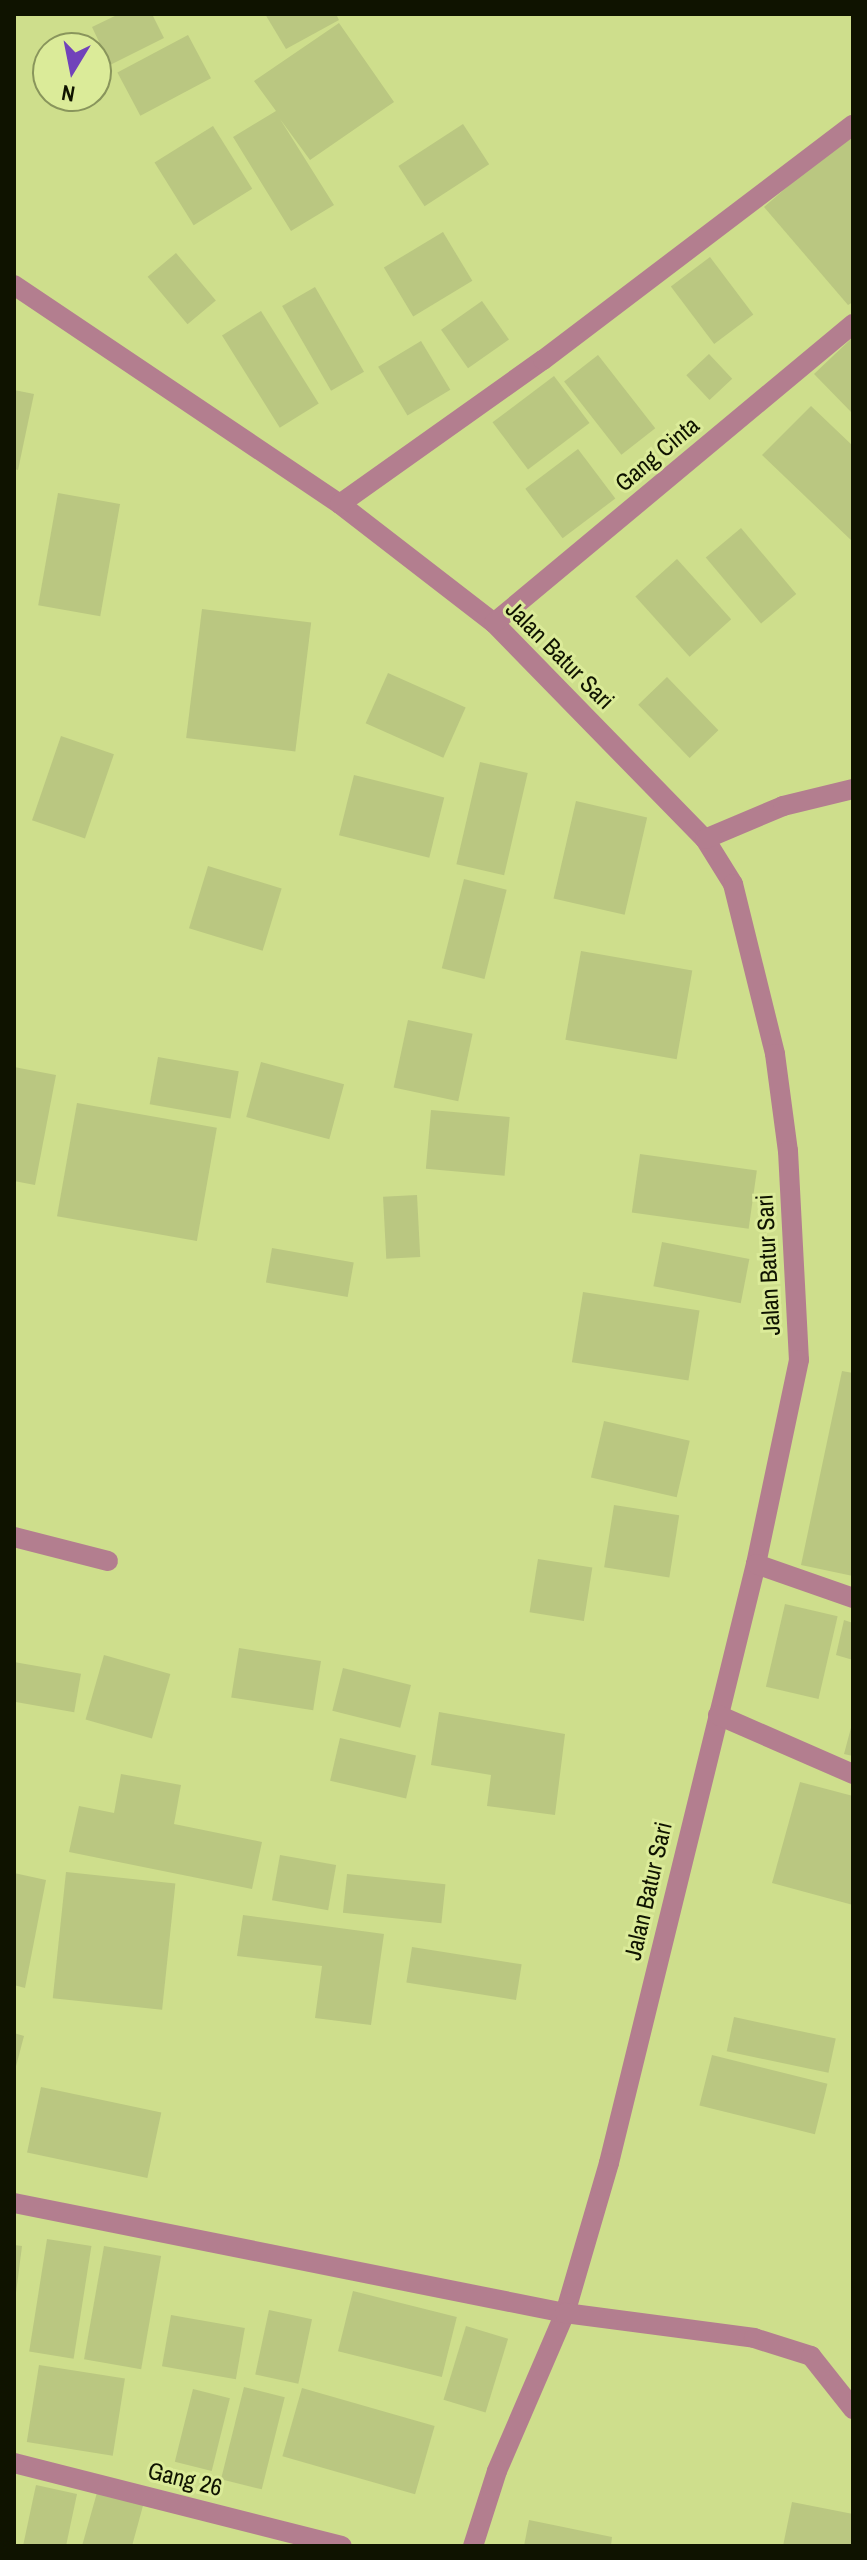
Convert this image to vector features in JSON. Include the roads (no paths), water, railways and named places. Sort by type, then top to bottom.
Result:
[{"type":"street","points":[[340,504],[543,360],[853,125]]},
{"type":"street","name":"Jalan Batur Sari","points":[[14,285],[340,504],[494,623],[705,839],[733,884],[754,956],[788,1151],[799,1360],[756,1564],[609,2163],[565,2313],[497,2471],[473,2546]]},
{"type":"street","name":"Gang Cinta","points":[[494,623],[853,324]]},
{"type":"street","points":[[705,839],[783,806],[853,789]]},
{"type":"street","points":[[14,1537],[108,1561]]},
{"type":"street","points":[[756,1564],[853,1598]]},
{"type":"street","points":[[718,1715],[853,1774]]},
{"type":"street","points":[[14,2203],[565,2313],[754,2338],[811,2356],[853,2409]]},
{"type":"street","name":"Gang 26","points":[[14,2463],[342,2546]]}]
